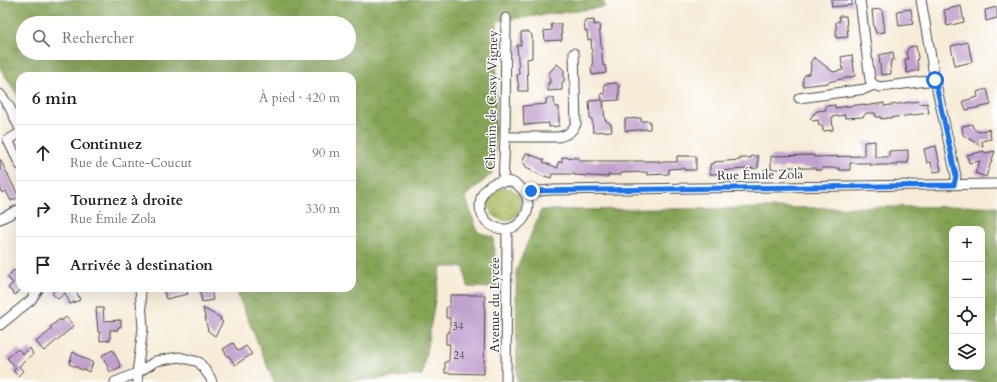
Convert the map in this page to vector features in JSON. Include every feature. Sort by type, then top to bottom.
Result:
[{"type":"street","points":[[860,0],[870,80],[874,85],[880,87],[935,80]]},
{"type":"street","points":[[921,0],[935,80],[956,176],[954,185]]},
{"type":"street","name":"Chemin de Cassy Vigney","points":[[502,182],[505,137],[506,18]]},
{"type":"street","points":[[505,137],[558,137],[571,132],[576,124],[574,53]]},
{"type":"street","points":[[799,98],[865,89],[874,85]]},
{"type":"street","points":[[0,94],[9,106],[16,121]]},
{"type":"street","points":[[16,135],[8,140],[16,157]]},
{"type":"street","points":[[502,182],[515,184],[524,192],[528,208],[526,215],[521,222],[515,226],[507,229],[492,226],[482,215],[480,208],[481,200],[484,193],[495,183],[502,182]]},
{"type":"street","name":"Rue Émile Zola","points":[[524,192],[553,190],[997,184]]},
{"type":"street","points":[[0,219],[16,211]]},
{"type":"street","name":"Avenue du Lycée","points":[[506,382],[507,229]]},
{"type":"street","points":[[0,325],[31,300],[36,292]]},
{"type":"street","points":[[137,378],[143,328],[140,292]]},
{"type":"street","points":[[114,382],[137,378],[156,361],[179,357],[199,362],[212,382]]},
{"type":"green space","points":[[0,0],[603,0],[605,7],[497,21],[495,148],[492,174],[465,196],[478,232],[493,237],[498,288],[468,287],[464,267],[441,267],[422,375],[340,382],[274,382],[237,292],[356,292],[356,72],[16,72],[16,93],[0,68]]},
{"type":"green space","points":[[505,188],[514,191],[518,195],[521,204],[518,213],[514,217],[505,220],[496,217],[492,213],[489,204],[492,195],[496,191]]},
{"type":"green space","points":[[997,206],[997,382],[517,382],[516,271],[541,210]]},
{"type":"building","points":[[831,0],[852,0],[852,5],[832,7]]},
{"type":"building","points":[[961,6],[964,22],[947,26],[944,10]]},
{"type":"building","points":[[997,7],[997,18],[986,21],[985,10]]},
{"type":"building","points":[[882,9],[885,32],[876,33],[874,29],[872,10]]},
{"type":"building","points":[[911,9],[913,24],[899,26],[897,11]]},
{"type":"building","points":[[839,16],[846,16],[848,37],[836,38],[836,22],[840,21]]},
{"type":"building","points":[[594,20],[594,25],[599,24],[603,66],[605,65],[606,73],[592,75],[591,39],[588,40],[584,21]]},
{"type":"building","points":[[551,24],[561,24],[562,40],[545,41],[544,31],[552,30]]},
{"type":"building","points":[[521,32],[529,32],[532,35],[532,58],[527,59],[528,91],[519,91],[517,75],[519,74],[517,45],[521,45]]},
{"type":"building","points":[[968,42],[972,62],[955,66],[951,46]]},
{"type":"building","points":[[916,46],[919,70],[907,73],[905,59],[908,59],[906,53],[909,47]]},
{"type":"building","points":[[893,52],[894,60],[891,60],[890,64],[891,74],[881,75],[879,55]]},
{"type":"building","points":[[852,55],[855,76],[828,83],[803,86],[803,78],[805,75],[810,73],[810,63],[814,57],[833,72],[843,70],[841,57]]},
{"type":"building","points":[[557,64],[564,70],[562,90],[548,91],[548,83],[550,83],[549,73]]},
{"type":"building","points":[[616,83],[619,86],[619,100],[603,101],[605,120],[611,124],[612,131],[593,132],[592,119],[590,119],[589,101],[602,100],[601,94],[605,93],[604,84]]},
{"type":"building","points":[[987,89],[991,105],[966,110],[963,101],[978,97],[977,92]]},
{"type":"building","points":[[554,98],[555,107],[559,107],[559,126],[549,127],[549,123],[524,125],[523,106],[546,104],[546,99]]},
{"type":"building","points":[[919,101],[920,104],[927,103],[929,113],[881,119],[881,117],[876,117],[875,113],[866,113],[863,117],[845,118],[845,115],[832,117],[833,130],[823,131],[822,125],[819,126],[818,120],[813,121],[810,118],[817,111],[826,110],[825,106],[835,105],[835,108],[884,103],[884,106]]},
{"type":"building","points":[[641,118],[641,121],[650,121],[650,129],[625,131],[625,119]]},
{"type":"building","points":[[972,124],[973,128],[978,132],[989,129],[991,139],[982,141],[983,147],[963,135],[962,126]]},
{"type":"building","points":[[875,141],[875,157],[889,157],[889,151],[908,150],[908,163],[898,163],[898,165],[870,165],[869,163],[850,163],[850,170],[839,170],[839,168],[822,168],[822,170],[815,170],[815,168],[801,167],[771,169],[771,156],[864,156],[864,142]]},
{"type":"building","points":[[936,146],[941,171],[933,172],[931,162],[927,163],[924,149]]},
{"type":"building","points":[[984,151],[985,153],[995,151],[986,177],[975,173],[980,161],[969,163],[967,155]]},
{"type":"building","points":[[526,153],[544,160],[543,162],[558,168],[558,162],[562,162],[562,157],[579,158],[579,161],[677,162],[677,156],[696,156],[696,170],[684,170],[684,168],[669,169],[669,174],[647,175],[647,172],[621,173],[621,175],[608,175],[608,177],[552,174],[551,178],[545,177],[525,167],[526,165],[522,163]]},
{"type":"building","points":[[751,156],[758,156],[758,168],[718,171],[719,174],[710,174],[710,164],[714,164],[714,162],[740,160],[740,158],[751,158]]},
{"type":"building","points":[[0,159],[16,191],[16,198],[11,201],[6,191],[2,193],[0,189]]},
{"type":"building","points":[[14,270],[16,272],[16,292],[18,292],[15,295],[8,288],[13,283],[7,277]]},
{"type":"building","points":[[77,292],[80,300],[70,304],[65,293],[58,299],[52,293]]},
{"type":"building","points":[[164,292],[187,292],[188,294],[166,299]]},
{"type":"building","points":[[200,292],[212,292],[213,300],[202,302]]},
{"type":"building","points":[[450,295],[485,295],[484,374],[445,373],[445,362],[449,361],[450,344],[446,344],[446,334],[450,332],[450,318],[446,318],[446,308],[450,305]]},
{"type":"building","points":[[96,308],[103,308],[104,321],[121,320],[121,327],[118,327],[118,330],[110,330],[110,340],[100,341]]},
{"type":"building","points":[[203,308],[221,318],[220,320],[223,322],[215,336],[208,331]]},
{"type":"building","points":[[66,317],[74,326],[44,351],[36,342],[52,329],[50,327],[60,319],[61,321]]},
{"type":"building","points":[[233,343],[238,351],[246,346],[252,354],[235,365],[223,349]]},
{"type":"building","points":[[30,348],[33,354],[19,366],[23,371],[18,376],[13,371],[16,368],[7,358],[18,349],[23,354]]},
{"type":"building","points":[[113,350],[121,367],[110,372],[102,355]]},
{"type":"building","points":[[73,352],[93,363],[89,372],[69,364]]},
{"type":"route","points":[[531,191],[954,185],[956,176],[935,80]]}]
